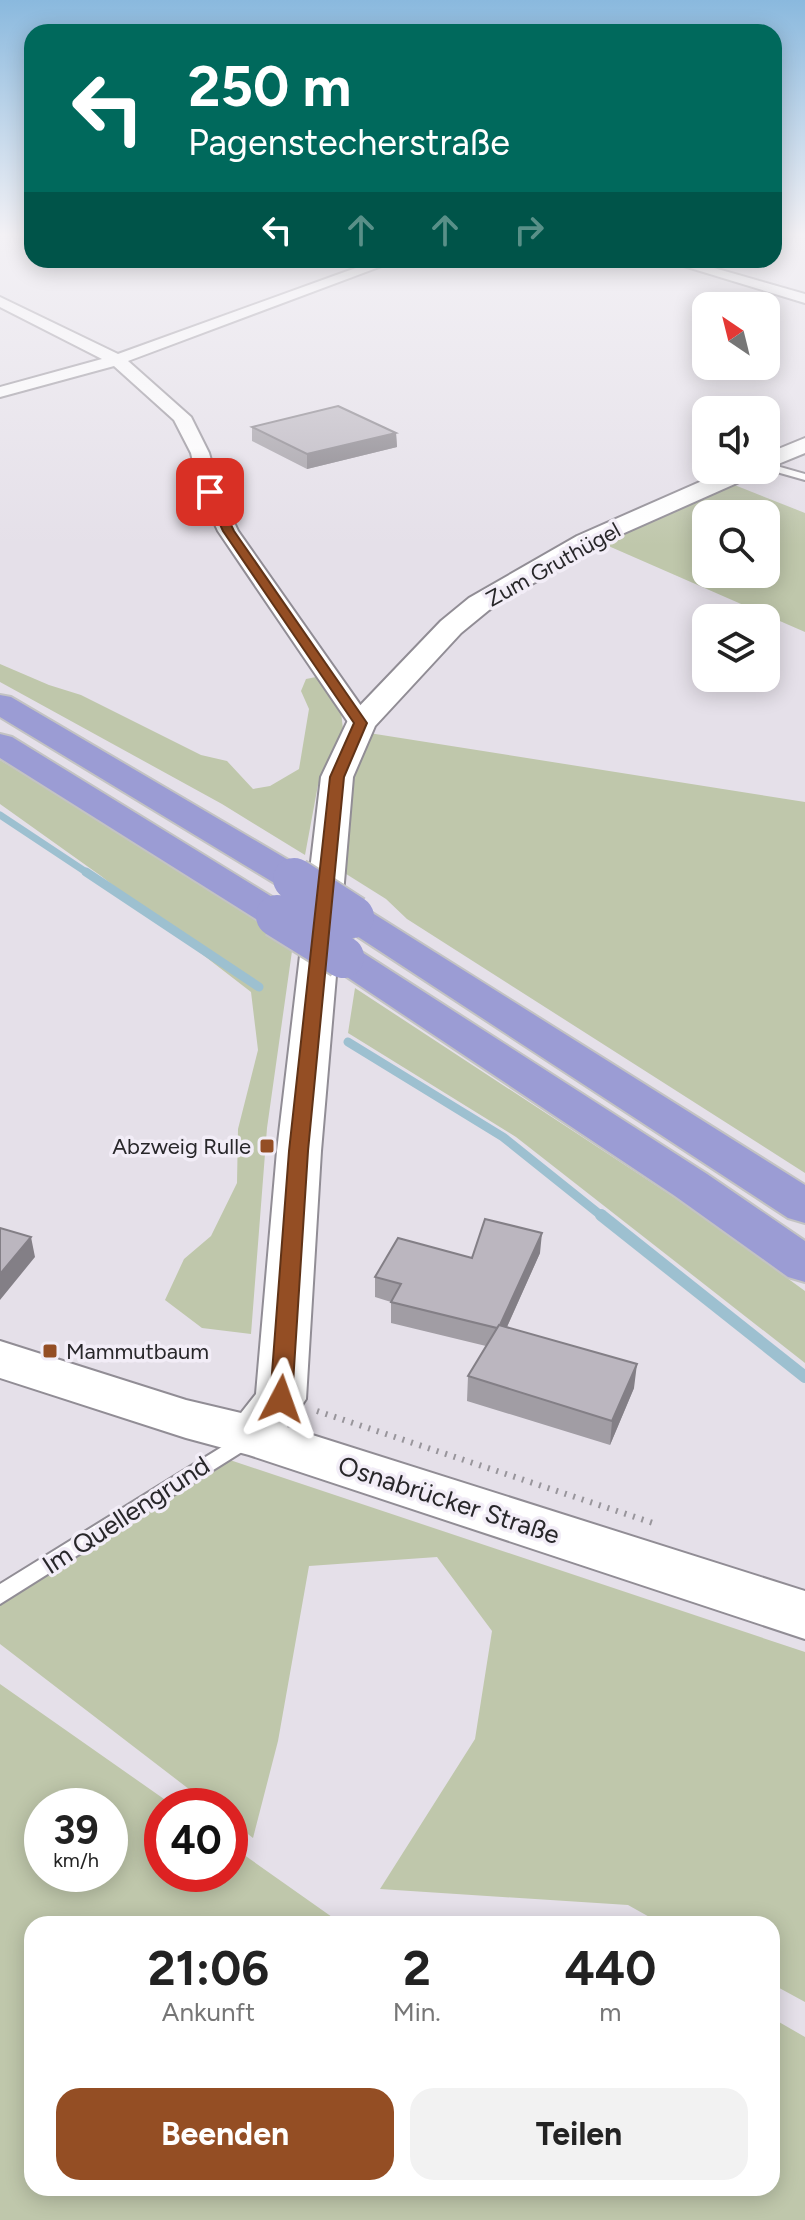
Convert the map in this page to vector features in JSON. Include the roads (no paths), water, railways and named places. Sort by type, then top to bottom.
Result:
[{"type":"highway","points":[[0,704],[294,879],[348,937],[805,1265]]},
{"type":"highway","points":[[0,744],[277,916],[348,937],[805,1207]]},
{"type":"street","points":[[75,339],[117,360],[182,417],[200,453],[210,492],[228,531],[361,723]]},
{"type":"street","points":[[0,392],[117,360],[176,339]]},
{"type":"street","points":[[780,457],[805,445]]},
{"type":"street","name":"Zum Gruthügel","points":[[267,1418],[299,1151],[337,777],[361,723],[451,627],[479,604],[586,541],[715,484]]},
{"type":"street","name":"Osnabrücker Straße","points":[[0,1359],[186,1419],[267,1418],[805,1615]]},
{"type":"lane","points":[[780,469],[805,477]]},
{"type":"lane","name":"Im Quellengrund","points":[[0,1595],[267,1418]]},
{"type":"waterway","points":[[0,815],[89,874]]},
{"type":"waterway","points":[[86,872],[259,987]]},
{"type":"waterway","points":[[348,1042],[503,1137],[603,1217]]},
{"type":"waterway","points":[[601,1215],[805,1377]]},
{"type":"place","name":"Abzweig Rulle","points":[[267,1146]]},
{"type":"place","name":"Mammutbaum","points":[[50,1351]]}]
